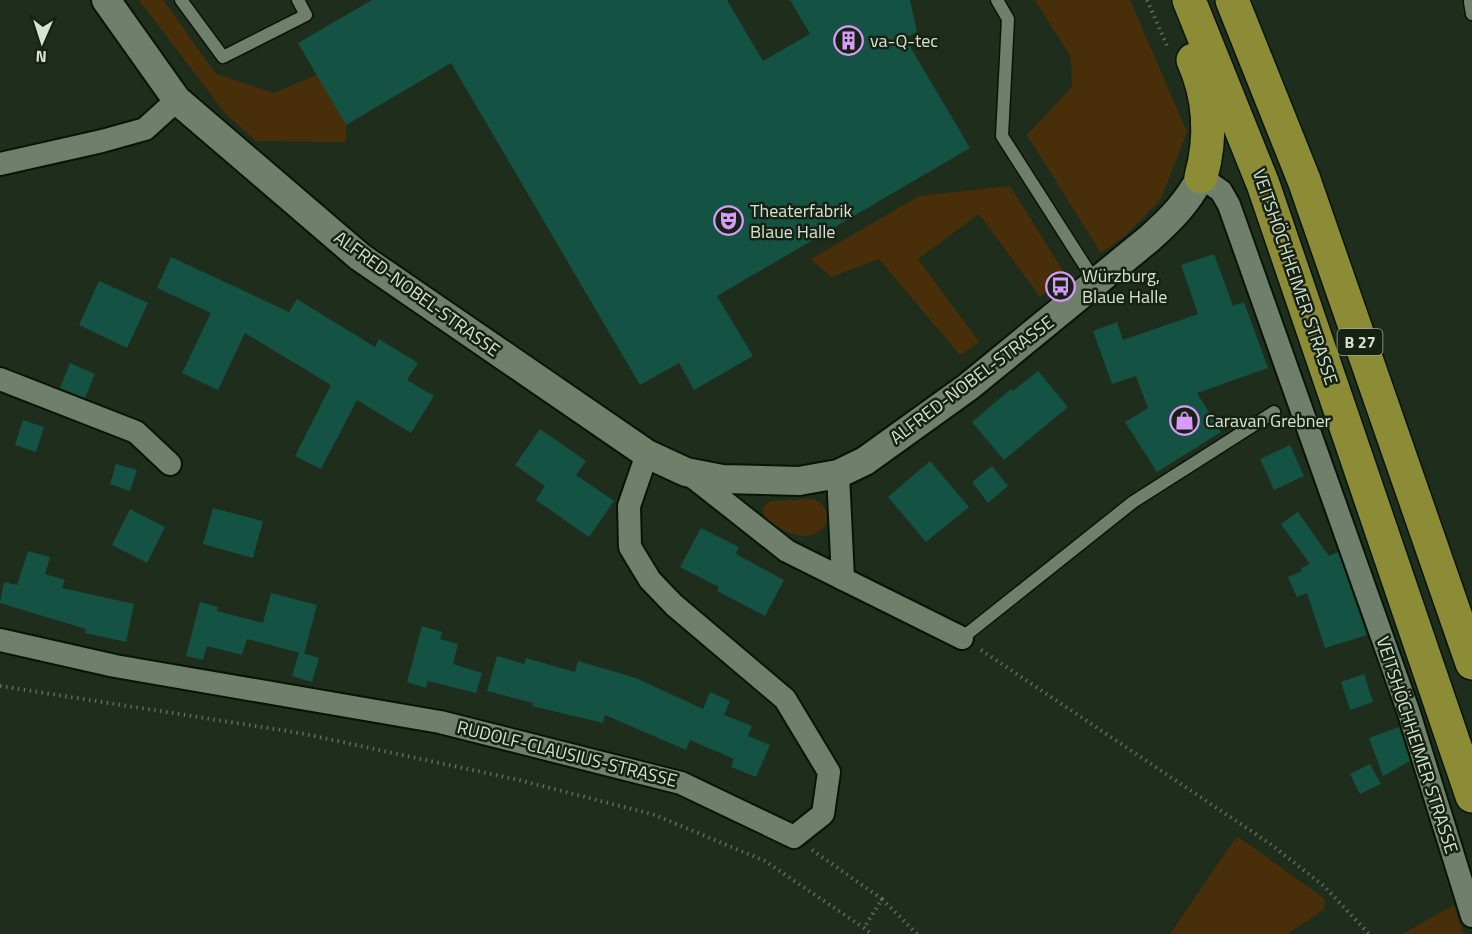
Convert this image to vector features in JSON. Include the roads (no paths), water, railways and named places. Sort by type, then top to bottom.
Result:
[{"type":"highway","points":[[1168,0],[1202,80],[1208,115],[1209,142],[1201,177]]},
{"type":"highway","name":"VEITSHÖCHHEIMER STRASSE","points":[[1189,0],[1263,184],[1472,796]]},
{"type":"highway","name":"B 27","points":[[1237,12],[1304,180],[1472,663]]},
{"type":"street","name":"ALFRED-NOBEL-STRASSE","points":[[106,0],[177,100],[360,257],[646,454],[686,472],[722,479],[799,481],[838,474],[865,461],[968,387],[1096,283],[1177,214],[1201,177]]},
{"type":"street","points":[[0,164],[145,129],[177,100]]},
{"type":"street","name":"VEITSHÖCHHEIMER STRASSE","points":[[1201,177],[1221,191],[1229,205],[1409,713],[1472,916]]},
{"type":"street","points":[[0,379],[136,432],[170,464]]},
{"type":"street","name":"RUDOLF-CLAUSIUS-STRASSE","points":[[0,640],[115,666],[440,722],[681,783],[794,837],[823,814],[830,772],[785,699],[674,605],[650,580],[630,547],[629,506],[646,454]]},
{"type":"street","name":"ALFRED-NOBEL-STRASSE","points":[[686,472],[787,551],[962,638]]},
{"type":"street","points":[[838,474],[843,579]]},
{"type":"lane","points":[[181,0],[223,57],[306,15],[298,0]]},
{"type":"lane","points":[[997,0],[1008,19],[1002,136],[1096,283]]},
{"type":"lane","points":[[962,638],[1133,502],[1274,412]]},
{"type":"place","name":"va-Q-tec","points":[[849,41]]},
{"type":"place","name":"Theaterfabrik Blaue Halle","points":[[729,221]]},
{"type":"place","name":"Würzburg, Blaue Halle","points":[[1061,286]]},
{"type":"place","name":"Caravan Grebner","points":[[1184,421]]}]
